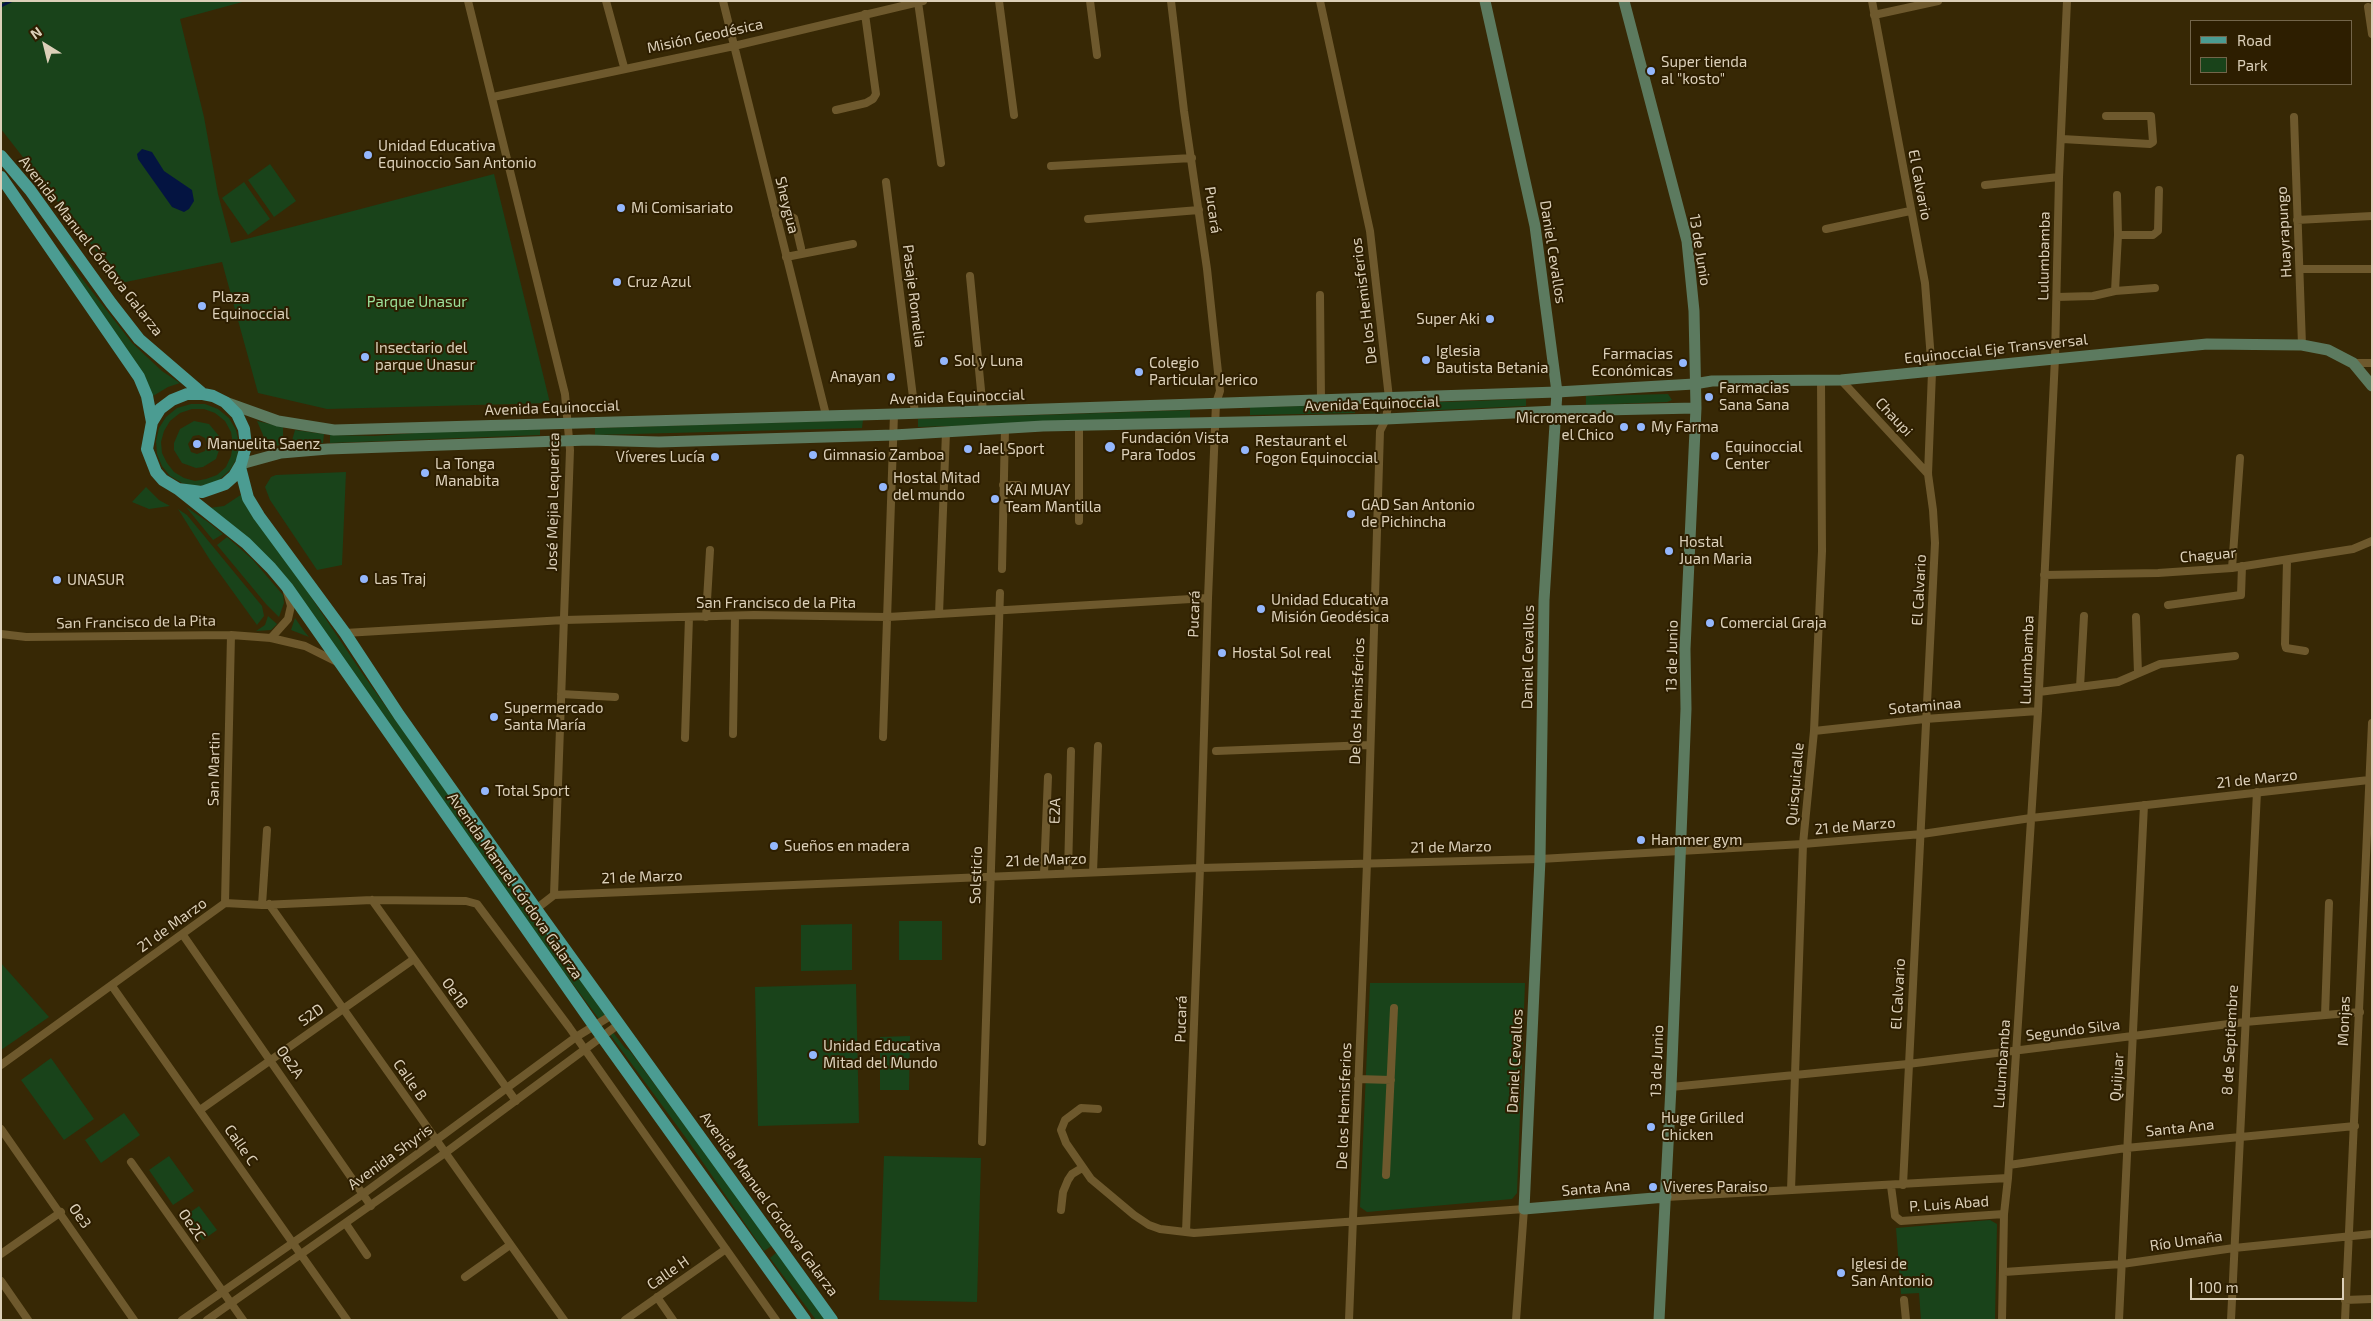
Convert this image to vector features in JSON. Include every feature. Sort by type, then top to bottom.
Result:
[{"type":"main road","name":"Daniel Cevallos","points":[[1485,1],[1536,226],[1557,392],[1544,600],[1540,859],[1524,1209]]},
{"type":"main road","name":"13 de Junio","points":[[1624,1],[1687,241],[1694,311],[1694,384],[1696,408],[1671,1087],[1659,1320]]},
{"type":"main road","name":"Avenida Manuel Córdova Galarza","points":[[1,156],[30,190],[65,240],[140,339],[203,394]]},
{"type":"main road","name":"Avenida Manuel Córdova Galarza","points":[[1,177],[139,377],[147,396],[152,422]]},
{"type":"main road","points":[[51,250],[65,240]]},
{"type":"main road","name":"Equinoccial Eje Transversal","points":[[1694,384],[1712,381],[1841,380],[2207,344],[2302,345]]},
{"type":"main road","points":[[2302,345],[2328,350],[2353,363],[2372,386]]},
{"type":"main road","name":"Avenida Equinoccial","points":[[225,402],[278,420],[334,430],[567,422],[915,414],[1389,398],[1557,392],[1694,384]]},
{"type":"main road","points":[[187,394],[203,394],[225,402],[237,414],[244,429],[246,446],[234,476],[214,489],[202,492],[178,489],[163,480],[156,472],[149,457],[147,440],[152,422],[160,409],[172,400],[187,394]]},
{"type":"main road","name":"Avenida Equinoccial","points":[[240,465],[281,453],[306,450],[569,441],[658,442],[894,435],[1079,426],[1386,419],[1556,411],[1696,408]]},
{"type":"main road","name":"Avenida Manuel Córdova Galarza","points":[[240,465],[248,498],[258,516],[345,633],[399,715],[536,909],[832,1320]]},
{"type":"main road","name":"Avenida Manuel Córdova Galarza","points":[[178,489],[246,543],[271,568],[286,587],[598,1031],[805,1320]]},
{"type":"main road","name":"Santa Ana","points":[[1524,1209],[1666,1197]]},
{"type":"main road","points":[[761,1257],[778,1244]]},
{"type":"street","name":"José Mejia Lequerica","points":[[468,1],[565,394],[569,441],[554,895]]},
{"type":"street","points":[[606,1],[624,67]]},
{"type":"street","name":"Sheygua","points":[[723,1],[826,415]]},
{"type":"street","points":[[999,1],[1014,115]]},
{"type":"street","points":[[1090,1],[1097,55]]},
{"type":"street","name":"Pucará","points":[[1171,1],[1199,210],[1220,391],[1216,403],[1208,598],[1186,1232]]},
{"type":"street","name":"De los Hemisferios","points":[[1320,1],[1370,231],[1389,398],[1386,419],[1380,431],[1367,863],[1349,1320]]},
{"type":"street","name":"El Calvario","points":[[1872,1],[1925,283],[1932,372],[1928,474],[1935,543],[1925,719],[1922,834],[1908,1064],[1903,1185]]},
{"type":"street","points":[[1874,15],[1938,1]]},
{"type":"street","name":"Lulumbamba","points":[[2002,1320],[2004,1214],[2017,1051],[2038,712],[2056,358],[2056,297],[2067,1]]},
{"type":"street","name":"Misión Geodésica","points":[[493,97],[624,67],[734,46],[920,2]]},
{"type":"street","points":[[920,2],[941,163]]},
{"type":"street","points":[[2368,7],[2372,34]]},
{"type":"street","points":[[836,110],[866,103],[873,99],[876,94],[864,14]]},
{"type":"street","points":[[2062,140],[2150,144],[2153,142],[2151,116],[2106,116]]},
{"type":"street","name":"Huayrapungo","points":[[2294,117],[2302,345]]},
{"type":"street","points":[[1051,166],[1192,158]]},
{"type":"street","points":[[1985,185],[2060,177]]},
{"type":"street","name":"Pasaje Romelia","points":[[886,182],[915,414]]},
{"type":"street","points":[[2118,235],[2153,235],[2158,230],[2159,190]]},
{"type":"street","points":[[2115,292],[2118,235],[2117,195]]},
{"type":"street","points":[[1088,219],[1199,210]]},
{"type":"street","points":[[1826,229],[1910,211]]},
{"type":"street","points":[[776,216],[786,214],[794,218],[801,248]]},
{"type":"street","points":[[2297,220],[2372,216]]},
{"type":"street","points":[[786,257],[853,244]]},
{"type":"street","points":[[2300,269],[2372,269]]},
{"type":"street","points":[[970,276],[983,411]]},
{"type":"street","points":[[2056,297],[2093,296],[2155,288]]},
{"type":"street","points":[[1320,295],[1321,400]]},
{"type":"street","points":[[2353,363],[2372,363]]},
{"type":"street","name":"Quisquicalle","points":[[1791,1190],[1803,844],[1814,731],[1822,551],[1821,380]]},
{"type":"street","name":"Chaupi","points":[[1841,380],[1928,474]]},
{"type":"street","points":[[883,737],[894,414]]},
{"type":"street","points":[[1079,426],[1079,520]]},
{"type":"street","points":[[1002,569],[1005,429]]},
{"type":"street","points":[[940,614],[946,432]]},
{"type":"street","points":[[2232,568],[2240,458]]},
{"type":"street","points":[[1003,486],[1018,486]]},
{"type":"street","name":"Chaguar","points":[[2044,575],[2158,573],[2232,568],[2287,561],[2353,549],[2372,541]]},
{"type":"street","points":[[706,617],[710,550]]},
{"type":"street","points":[[2287,561],[2285,644],[2290,649],[2305,651]]},
{"type":"street","points":[[2168,606],[2236,598],[2241,595],[2242,566]]},
{"type":"street","points":[[271,638],[288,618],[291,606],[286,587]]},
{"type":"street","name":"Solsticio","points":[[982,1142],[989,876],[1000,593]]},
{"type":"street","name":"San Francisco de la Pita","points":[[345,633],[564,620],[735,616],[888,617],[1208,598]]},
{"type":"street","points":[[733,734],[735,616]]},
{"type":"street","points":[[2080,686],[2084,616]]},
{"type":"street","points":[[685,738],[689,617]]},
{"type":"street","points":[[2136,617],[2138,673]]},
{"type":"street","name":"San Francisco de la Pita","points":[[1,634],[26,637],[232,635],[271,638],[305,646],[338,663]]},
{"type":"street","name":"San Martin","points":[[225,903],[232,635]]},
{"type":"street","points":[[2039,692],[2118,682],[2160,664],[2235,656]]},
{"type":"street","points":[[561,694],[615,697]]},
{"type":"street","name":"Sotaminaa","points":[[1814,731],[1925,719],[2038,712]]},
{"type":"street","name":"Monjas","points":[[2345,1320],[2372,723]]},
{"type":"street","points":[[1216,751],[1370,745]]},
{"type":"street","points":[[1093,872],[1098,746]]},
{"type":"street","name":"E2A","points":[[1068,873],[1071,751]]},
{"type":"street","points":[[1044,874],[1048,778]]},
{"type":"street","name":"21 de Marzo","points":[[554,895],[1093,872],[1540,859],[1680,852],[1922,834],[2031,818],[2369,780]]},
{"type":"street","name":"8 de Septiembre","points":[[2231,1320],[2257,792]]},
{"type":"street","name":"Quijuar","points":[[2119,1320],[2144,805]]},
{"type":"street","points":[[265,905],[267,830]]},
{"type":"street","points":[[536,909],[554,895]]},
{"type":"street","name":"21 de Marzo","points":[[1,1065],[225,903],[265,905],[372,900],[466,900],[476,904],[576,1037],[776,1320]]},
{"type":"street","name":"Oe1B","points":[[372,900],[516,1101]]},
{"type":"street","points":[[2325,1015],[2329,903]]},
{"type":"street","name":"Calle B","points":[[265,905],[343,1009],[564,1320]]},
{"type":"street","name":"Oe2A","points":[[183,935],[371,1206]]},
{"type":"street","name":"S2D","points":[[200,1110],[414,959]]},
{"type":"street","name":"Calle C","points":[[112,986],[347,1320]]},
{"type":"street","points":[[1386,1175],[1394,1008]]},
{"type":"street","name":"Segundo Silva","points":[[1671,1087],[1795,1077],[2245,1022],[2360,1012]]},
{"type":"street","name":"Avenida Shyris","points":[[182,1320],[363,1194],[576,1037],[598,1031],[616,1019]]},
{"type":"street","name":"Avenida Shyris","points":[[208,1320],[346,1224],[585,1050],[598,1031]]},
{"type":"street","points":[[1358,1079],[1391,1080]]},
{"type":"street","name":"Santa Ana","points":[[1098,1108],[1081,1108],[1065,1120],[1061,1130],[1066,1143],[1091,1179],[1149,1225],[1160,1229],[1194,1233],[1524,1209]]},
{"type":"street","name":"Santa Ana","points":[[2009,1165],[2126,1148],[2355,1126]]},
{"type":"street","name":"Oe3","points":[[1,1129],[61,1212],[134,1320]]},
{"type":"street","name":"Oe2C","points":[[132,1162],[243,1320]]},
{"type":"street","points":[[1061,1210],[1063,1192],[1068,1180],[1082,1168]]},
{"type":"street","name":"Santa Ana","points":[[1666,1197],[2008,1178]]},
{"type":"street","name":"P. Luis Abad","points":[[1891,1186],[1897,1219],[1901,1221],[2004,1214]]},
{"type":"street","name":"Daniel Cevallos","points":[[1516,1320],[1524,1209]]},
{"type":"street","points":[[1,1254],[61,1212]]},
{"type":"street","points":[[346,1224],[367,1255]]},
{"type":"street","name":"Río Umaña","points":[[2004,1272],[2122,1264],[2234,1248],[2372,1234]]},
{"type":"street","points":[[466,1277],[510,1245]]},
{"type":"street","name":"Calle H","points":[[625,1320],[726,1249]]},
{"type":"street","points":[[1,1281],[28,1320]]},
{"type":"street","points":[[657,1298],[671,1319]]},
{"type":"street","points":[[2345,1300],[2372,1299]]},
{"type":"street","points":[[1904,1300],[1906,1320]]},
{"type":"green space","name":"Parque Unasur","points":[[1,1],[246,1],[180,19],[204,117],[218,194],[231,243],[494,174],[550,403],[327,409],[258,393],[222,262],[121,283],[1,129]]},
{"type":"green space","points":[[270,164],[296,201],[274,217],[248,180]]},
{"type":"green space","points":[[244,182],[270,219],[248,235],[222,198]]},
{"type":"green space","points":[[62,253],[132,343],[162,371],[180,383],[168,387],[153,396],[60,254]]},
{"type":"green space","points":[[1668,394],[1672,400],[1667,402],[1586,405],[1586,396]]},
{"type":"green space","points":[[1526,399],[1526,406],[1417,411],[1416,403]]},
{"type":"green space","points":[[191,404],[205,404],[218,409],[229,418],[236,430],[239,444],[237,458],[230,470],[219,480],[207,485],[194,486],[182,483],[170,476],[162,466],[157,454],[156,441],[159,428],[166,417],[177,408]],"holes":[[[192,409],[204,409],[215,413],[225,421],[231,432],[233,444],[231,456],[226,467],[217,475],[195,481],[184,478],[174,472],[162,453],[161,442],[164,431],[170,421],[180,413]]]},
{"type":"green space","points":[[1355,405],[1355,413],[1250,415],[1250,407]]},
{"type":"green space","points":[[1190,410],[1190,419],[918,427],[918,419]]},
{"type":"green space","points":[[863,420],[862,428],[595,435],[595,428]]},
{"type":"green space","points":[[194,421],[209,424],[219,436],[221,444],[216,459],[203,467],[196,468],[182,463],[174,450],[174,443],[180,429]],"holes":[[[199,435],[205,438],[207,444],[205,451],[197,454],[191,452],[188,444],[193,436]]]},
{"type":"green space","points":[[257,421],[283,427],[283,444],[265,449],[263,435]]},
{"type":"green space","points":[[540,429],[540,435],[330,443],[330,435],[374,436],[429,432]]},
{"type":"green space","points":[[295,430],[324,434],[323,443],[291,444]]},
{"type":"green space","points":[[346,472],[342,565],[317,570],[270,500],[265,487],[271,477],[276,475]]},
{"type":"green space","points":[[146,487],[159,500],[170,506],[149,509],[132,502]]},
{"type":"green space","points":[[242,494],[362,673],[605,1015],[599,1019],[534,932],[333,644],[209,508],[224,506]]},
{"type":"green space","points":[[186,507],[208,522],[223,534],[213,540]]},
{"type":"green space","points":[[178,509],[187,515],[262,606],[264,616],[257,625],[210,560]]},
{"type":"green space","points":[[227,537],[252,559],[283,595],[284,603],[279,617],[217,545]]},
{"type":"green space","points":[[268,616],[277,624],[271,630],[256,631],[265,625]]},
{"type":"green space","points":[[295,618],[304,631],[309,637],[291,630]]},
{"type":"green space","points":[[899,921],[942,921],[942,960],[899,960]]},
{"type":"green space","points":[[852,924],[852,970],[801,971],[801,925]]},
{"type":"green space","points":[[1,963],[49,1017],[1,1050]]},
{"type":"green space","points":[[1370,983],[1525,983],[1517,1193],[1512,1199],[1367,1212],[1360,1207]]},
{"type":"green space","points":[[856,984],[859,1123],[758,1126],[755,987]]},
{"type":"green space","points":[[612,1031],[625,1048],[630,1051],[773,1245],[764,1251],[686,1138],[609,1033]]},
{"type":"green space","points":[[910,1036],[909,1090],[880,1090],[880,1037]]},
{"type":"green space","points":[[51,1058],[94,1119],[64,1140],[21,1080]]},
{"type":"green space","points":[[124,1113],[140,1135],[101,1163],[85,1140]]},
{"type":"green space","points":[[169,1156],[194,1191],[173,1205],[149,1170]]},
{"type":"green space","points":[[884,1156],[981,1158],[977,1302],[879,1300]]},
{"type":"green space","points":[[199,1206],[217,1230],[203,1240],[185,1216]]},
{"type":"green space","points":[[1990,1220],[1997,1224],[1995,1320],[1921,1320],[1919,1293],[1901,1294],[1896,1228]]},
{"type":"green space","points":[[777,1252],[826,1320],[816,1320],[770,1258]]},
{"type":"water","points":[[142,149],[152,152],[164,171],[192,190],[194,201],[189,209],[184,212],[172,207],[138,159],[137,154]]},
{"type":"waterway","points":[[1,6],[11,1]]},
{"type":"place","name":"Super tienda al \"kosto\"","points":[[1651,71]]},
{"type":"place","name":"Unidad Educativa Equinoccio San Antonio","points":[[368,155]]},
{"type":"place","name":"Mi Comisariato","points":[[621,208]]},
{"type":"place","name":"Cruz Azul","points":[[617,282]]},
{"type":"place","name":"Plaza Equinoccial","points":[[202,306]]},
{"type":"place","name":"Super Aki","points":[[1490,319]]},
{"type":"place","name":"Insectario del parque Unasur","points":[[365,357]]},
{"type":"place","name":"Iglesia Bautista Betania","points":[[1426,360]]},
{"type":"place","name":"Sol y Luna","points":[[944,361]]},
{"type":"place","name":"Farmacias Económicas","points":[[1683,363]]},
{"type":"place","name":"Colegio Particular Jerico","points":[[1139,372]]},
{"type":"place","name":"Anayan","points":[[891,377]]},
{"type":"place","name":"Farmacias Sana Sana","points":[[1709,397]]},
{"type":"place","name":"Micromercado el Chico","points":[[1624,427]]},
{"type":"place","name":"My Farma","points":[[1641,427]]},
{"type":"place","name":"Manuelita Saenz","points":[[197,444]]},
{"type":"place","name":"Fundación Vista Para Todos","points":[[1110,447]]},
{"type":"place","name":"Jael Sport","points":[[968,449]]},
{"type":"place","name":"Restaurant el Fogon Equinoccial","points":[[1245,450]]},
{"type":"place","name":"Gimnasio Zamboa","points":[[813,455]]},
{"type":"place","name":"Equinoccial Center","points":[[1715,456]]},
{"type":"place","name":"Víveres Lucía","points":[[715,457]]},
{"type":"place","name":"La Tonga Manabita","points":[[425,473]]},
{"type":"place","name":"Hostal Mitad del mundo","points":[[883,487]]},
{"type":"place","name":"KAI MUAY Team Mantilla","points":[[995,499]]},
{"type":"place","name":"GAD San Antonio de Pichincha","points":[[1351,514]]},
{"type":"place","name":"Hostal Juan Maria","points":[[1669,551]]},
{"type":"place","name":"Las Traj","points":[[364,579]]},
{"type":"place","name":"UNASUR","points":[[57,580]]},
{"type":"place","name":"Unidad Educativa Misión Geodésica","points":[[1261,609]]},
{"type":"place","name":"Comercial Graja","points":[[1710,623]]},
{"type":"place","name":"Hostal Sol real","points":[[1222,653]]},
{"type":"place","name":"Supermercado Santa María","points":[[494,717]]},
{"type":"place","name":"Total Sport","points":[[485,791]]},
{"type":"place","name":"Hammer gym","points":[[1641,840]]},
{"type":"place","name":"Sueños en madera","points":[[774,846]]},
{"type":"place","name":"Unidad Educativa Mitad del Mundo","points":[[813,1055]]},
{"type":"place","name":"Huge Grilled Chicken","points":[[1651,1127]]},
{"type":"place","name":"Viveres Paraiso","points":[[1653,1187]]},
{"type":"place","name":"Iglesi de San Antonio","points":[[1841,1273]]}]
